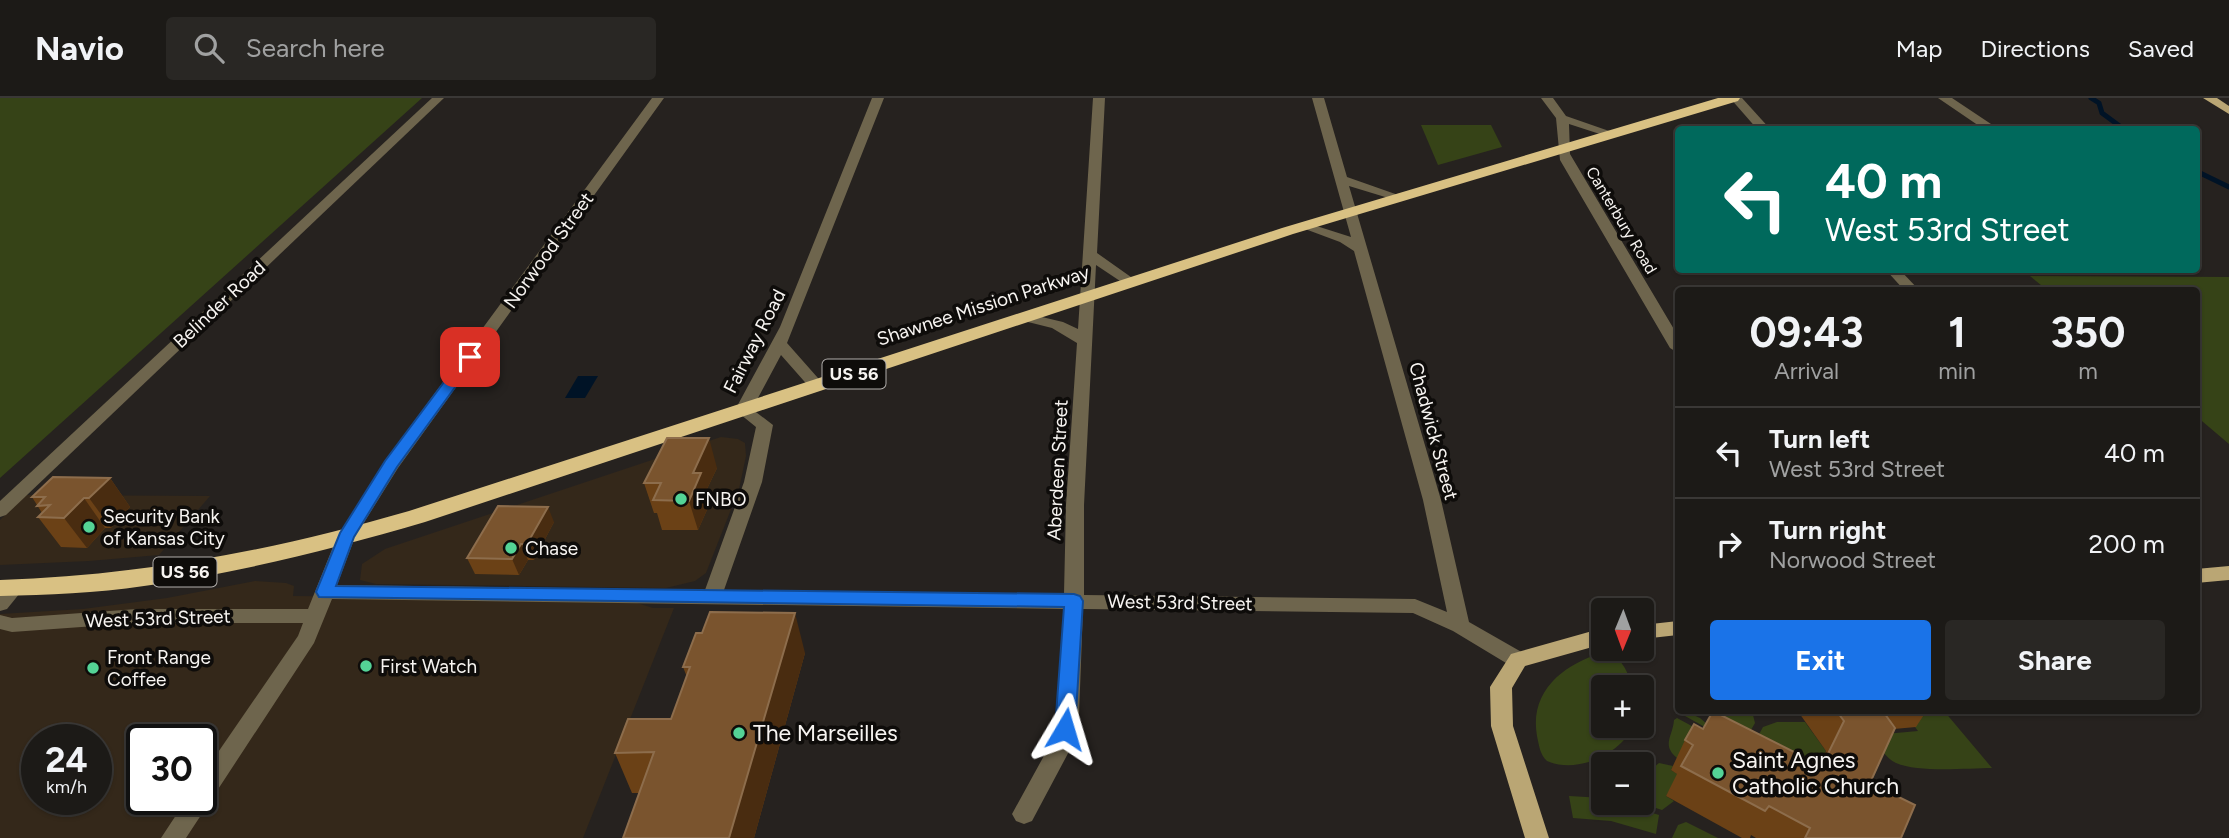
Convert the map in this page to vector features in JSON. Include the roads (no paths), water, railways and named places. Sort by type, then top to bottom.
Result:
[{"type":"highway","name":"Shawnee Mission Parkway","points":[[5,594],[209,568],[346,537],[462,505],[1350,210],[1560,145],[1734,98]]},
{"type":"main road","points":[[2209,98],[2229,111]]},
{"type":"main road","points":[[2200,576],[2229,573]]},
{"type":"main road","points":[[1654,631],[1675,628]]},
{"type":"main road","points":[[1537,838],[1502,726],[1501,687],[1518,660],[1591,639]]},
{"type":"street","name":"Belinder Road","points":[[0,511],[438,98]]},
{"type":"street","name":"Norwood Street","points":[[217,773],[307,638],[346,537],[391,465],[658,98]]},
{"type":"street","name":"Fairway Road","points":[[712,597],[753,482],[765,425],[743,410],[788,327],[878,98]]},
{"type":"street","name":"Aberdeen Street","points":[[1024,814],[1062,744],[1068,715],[1074,601],[1075,505],[1099,98]]},
{"type":"street","name":"Chadwick Street","points":[[1318,98],[1432,500],[1460,626]]},
{"type":"street","points":[[1547,98],[1562,118],[1565,130],[1560,145]]},
{"type":"street","points":[[1734,98],[1761,126]]},
{"type":"street","points":[[1944,98],[1988,126]]},
{"type":"street","points":[[1562,118],[1606,132]]},
{"type":"street","name":"Canterbury Road","points":[[1560,145],[1566,160],[1675,343]]},
{"type":"street","points":[[1342,180],[1395,196]]},
{"type":"street","points":[[1304,226],[1345,239],[1361,248]]},
{"type":"street","points":[[1090,255],[1131,282]]},
{"type":"street","points":[[1896,273],[1909,287]]},
{"type":"street","points":[[1026,317],[1058,324],[1074,331],[1084,342]]},
{"type":"street","points":[[779,343],[817,386]]},
{"type":"street","name":"West 53rd Street","points":[[325,592],[1415,606],[1460,626],[1518,660]]},
{"type":"street","name":"West 53rd Street","points":[[0,622],[12,625],[137,616],[316,615]]},
{"type":"street","name":"Norwood Street","points":[[173,838],[189,815]]},
{"type":"water","points":[[578,376],[598,376],[585,398],[565,398]]},
{"type":"waterway","points":[[2091,98],[2099,103],[2102,113],[2120,126]]},
{"type":"waterway","points":[[2200,173],[2229,187]]},
{"type":"place","name":"FNBO","points":[[681,499]]},
{"type":"place","name":"Security Bank of Kansas City","points":[[89,527]]},
{"type":"place","name":"Chase","points":[[511,548]]},
{"type":"place","name":"First Watch","points":[[366,666]]},
{"type":"place","name":"Front Range Coffee","points":[[93,668]]},
{"type":"place","name":"The Marseilles","points":[[739,733]]},
{"type":"place","name":"Saint Agnes Catholic Church","points":[[1718,773]]}]
